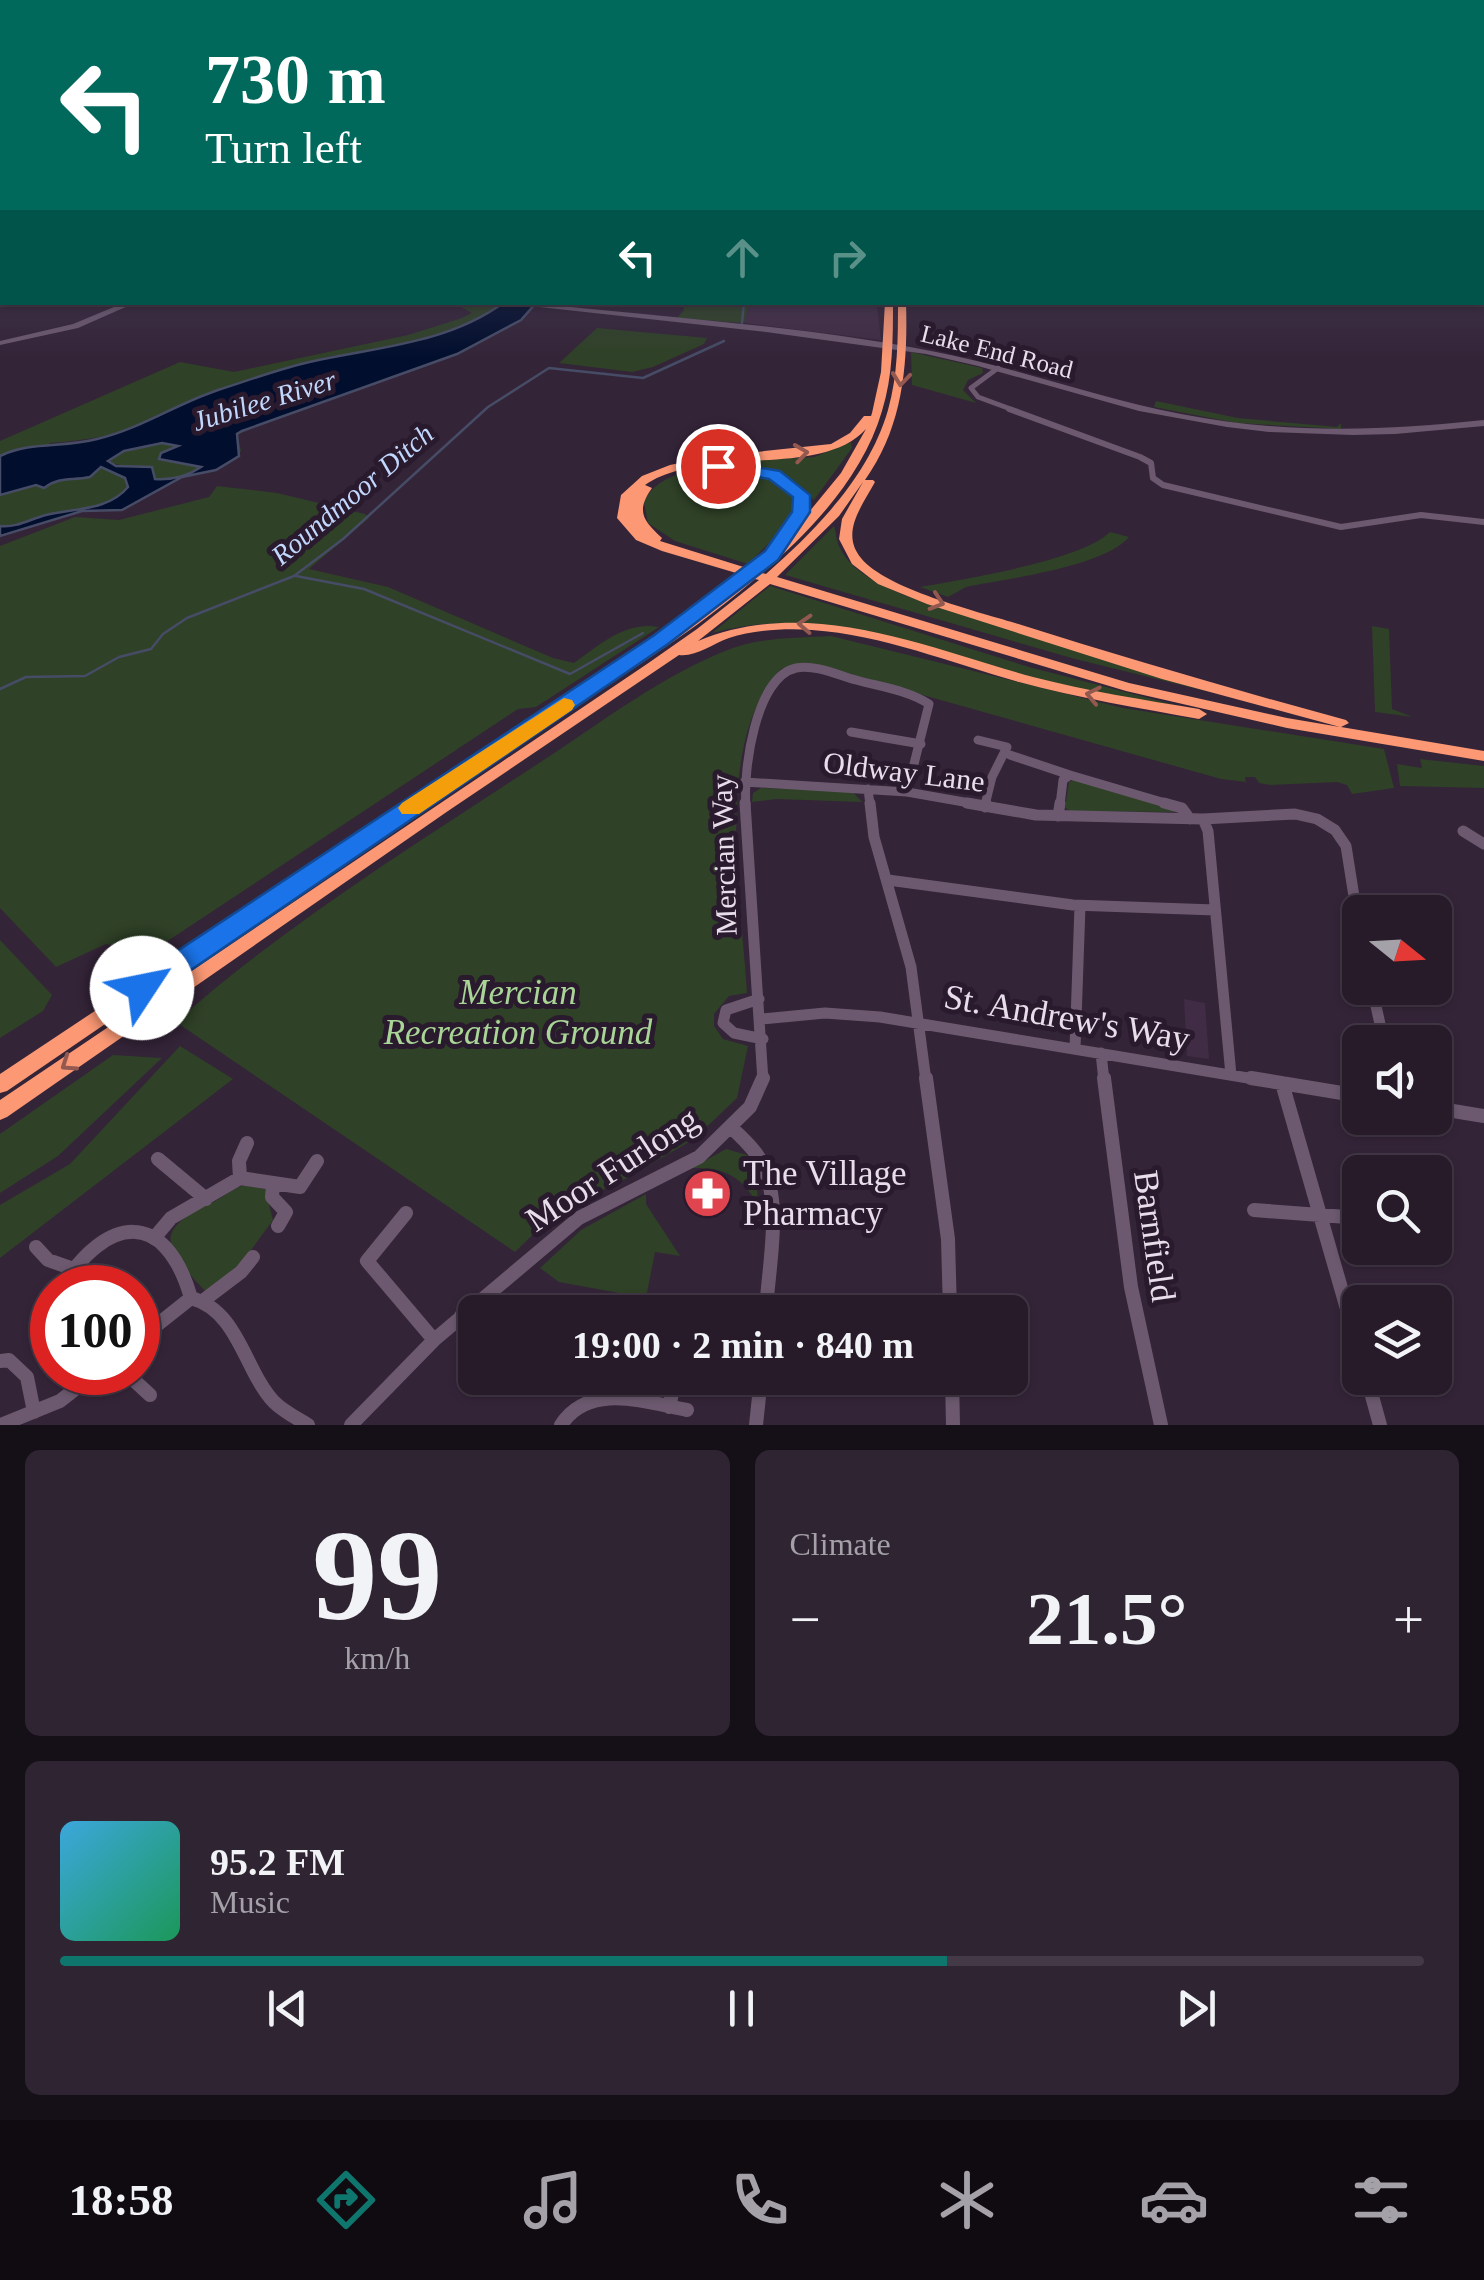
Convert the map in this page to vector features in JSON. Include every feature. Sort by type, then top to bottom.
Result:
[{"type":"highway","points":[[0,1085],[661,640],[772,556],[816,512],[847,473],[874,424],[886,388],[889,305]]},
{"type":"highway","points":[[0,1111],[701,630],[784,563],[841,505],[890,426],[902,382],[902,305]]},
{"type":"highway","points":[[886,388],[860,430],[838,445],[799,454],[694,462],[656,474],[628,495],[622,513],[636,534],[1082,676],[1327,730]]},
{"type":"highway","points":[[878,451],[870,481],[848,519],[844,535],[856,561],[883,581],[932,601],[1167,676],[1345,724]]},
{"type":"highway","points":[[712,560],[661,540],[642,526],[635,509],[646,487],[676,472],[718,466],[760,470],[784,480],[798,490],[804,503],[772,556]]},
{"type":"highway","points":[[804,588],[1120,677],[1345,724],[1484,746]]},
{"type":"highway","points":[[581,712],[707,640],[757,625],[796,624],[855,631],[1037,682],[1123,701],[1484,756]]},
{"type":"main road","points":[[0,343],[75,326],[127,305]]},
{"type":"main road","name":"Lake End Road","points":[[521,305],[862,342],[950,357],[1142,408],[1256,429],[1368,435],[1484,423]]},
{"type":"street","points":[[998,368],[973,383],[971,388],[978,397],[1140,456],[1151,463],[1153,478],[1163,485],[1341,527],[1421,515],[1484,522]]},
{"type":"street","points":[[798,668],[923,700],[929,710],[907,792]]},
{"type":"street","name":"Mercian Way","points":[[731,1127],[750,1107],[763,1083],[762,1019],[744,782],[760,712],[776,680],[786,671],[798,668]]},
{"type":"street","points":[[851,732],[921,744]]},
{"type":"street","points":[[978,740],[1007,746],[992,777],[985,807]]},
{"type":"street","name":"Oldway Lane","points":[[1010,755],[1182,808],[1197,819]]},
{"type":"street","points":[[1058,816],[1063,780],[1070,775]]},
{"type":"street","name":"Oldway Lane","points":[[744,782],[907,792],[1058,816],[1197,819]]},
{"type":"street","points":[[868,789],[874,837],[911,967],[948,1239],[950,1295]]},
{"type":"street","points":[[1197,819],[1295,814],[1317,819],[1334,830],[1346,846],[1354,895]]},
{"type":"street","points":[[1197,819],[1208,830],[1231,1075]]},
{"type":"street","points":[[1463,830],[1484,844]]},
{"type":"street","points":[[888,880],[906,878],[984,894],[1080,906],[1214,910]]},
{"type":"street","points":[[1075,1049],[1080,906]]},
{"type":"street","points":[[759,1000],[726,1010],[723,1023],[734,1034],[763,1039]]},
{"type":"street","name":"St. Andrew's Way","points":[[762,1019],[825,1014],[918,1022],[1342,1093]]},
{"type":"street","name":"Barnfield","points":[[1102,1053],[1130,1289],[1143,1361],[1161,1425]]},
{"type":"street","points":[[1282,1083],[1342,1290]]},
{"type":"street","points":[[1452,1111],[1484,1116]]},
{"type":"street","points":[[731,1127],[752,1148],[764,1168],[770,1210],[767,1295]]},
{"type":"street","name":"Moor Furlong","points":[[486,1295],[579,1218],[698,1157],[731,1127]]},
{"type":"street","points":[[240,1178],[239,1162],[247,1144]]},
{"type":"street","points":[[158,1159],[206,1199]]},
{"type":"street","points":[[155,1237],[171,1218],[240,1178],[300,1188],[317,1161]]},
{"type":"street","points":[[274,1184],[272,1197],[286,1212],[278,1226]]},
{"type":"street","points":[[1254,1210],[1342,1217]]},
{"type":"street","points":[[406,1213],[366,1261],[434,1340]]},
{"type":"street","points":[[78,1265],[110,1234],[133,1232],[155,1237],[198,1299],[224,1320],[275,1403],[306,1425]]},
{"type":"street","points":[[36,1247],[48,1260],[62,1265]]},
{"type":"street","points":[[160,1325],[240,1272],[253,1257]]},
{"type":"street","name":"Moor Furlong","points":[[351,1425],[458,1319]]},
{"type":"street","points":[[0,1361],[9,1360],[27,1377],[34,1412]]},
{"type":"street","points":[[1,1425],[68,1395]]},
{"type":"street","points":[[670,1407],[672,1395]]},
{"type":"street","points":[[756,1425],[759,1395]]},
{"type":"street","points":[[952,1395],[953,1425]]},
{"type":"street","points":[[1371,1395],[1380,1425]]},
{"type":"street","points":[[560,1425],[564,1415],[587,1401],[617,1398],[687,1410]]},
{"type":"shaded area","points":[[749,305],[877,306],[881,340],[744,323]]},
{"type":"shaded area","points":[[1184,999],[1205,1003],[1209,1059],[1187,1056]]},
{"type":"green space","points":[[500,305],[439,336],[388,349],[318,359],[217,402],[151,424],[84,440],[50,443],[41,455],[0,473],[0,441],[180,362],[234,372],[408,335],[472,313],[461,307]]},
{"type":"green space","points":[[683,305],[749,305],[744,323],[677,318]]},
{"type":"green space","points":[[597,328],[707,338],[704,344],[632,372],[559,363]]},
{"type":"green space","points":[[911,352],[982,368],[983,373],[968,380],[963,390],[976,403],[912,385]]},
{"type":"green space","points":[[1156,401],[1238,418],[1337,427],[1341,423],[1341,429],[1236,423],[1154,407]]},
{"type":"green space","points":[[237,433],[241,451],[216,470],[182,477],[122,510],[82,511],[0,536],[0,493],[98,464],[115,470],[128,467],[104,461],[129,446]]},
{"type":"green space","points":[[851,442],[852,448],[814,500],[775,475],[703,463],[814,457]]},
{"type":"green space","points":[[735,469],[774,478],[797,499],[787,525],[748,564],[675,541],[648,523],[644,502],[660,483],[684,473]]},
{"type":"green space","points":[[217,486],[277,493],[365,514],[369,518],[309,569],[388,587],[553,658],[574,663],[624,631],[659,627],[536,707],[518,709],[151,952],[106,944],[56,967],[0,908],[0,546],[75,517],[119,520],[209,497]]},
{"type":"green space","points":[[834,526],[839,545],[852,564],[906,596],[1214,693],[1075,659],[785,575]]},
{"type":"green space","points":[[1110,532],[1129,537],[1077,564],[966,587],[948,597],[920,587],[1048,560],[1074,552]]},
{"type":"green space","points":[[770,586],[1029,667],[1187,708],[1099,694],[834,627],[774,624],[712,633]]},
{"type":"green space","points":[[1372,626],[1389,629],[1392,709],[1413,717],[1375,712]]},
{"type":"green space","name":"Mercian Recreation Ground","points":[[831,636],[1123,708],[1384,749],[1394,788],[1352,794],[1347,785],[1337,782],[1270,785],[1259,783],[1255,777],[1245,777],[1246,782],[1221,779],[809,663],[781,669],[760,700],[746,738],[739,780],[737,870],[747,993],[729,996],[714,1014],[714,1026],[723,1039],[748,1046],[737,1098],[694,1139],[555,1213],[515,1252],[176,1022],[261,952],[351,887],[656,686],[745,644]]},
{"type":"green space","points":[[1420,759],[1484,766],[1484,788],[1400,786],[1397,764],[1422,768]]},
{"type":"green space","points":[[1075,779],[1173,808],[1174,812],[1071,811],[1065,808],[1069,782]]},
{"type":"green space","points":[[761,788],[852,791],[862,802],[752,802],[753,793]]},
{"type":"green space","points":[[0,940],[52,995],[43,1011],[0,1038]]},
{"type":"green space","points":[[180,1046],[233,1079],[0,1258],[0,1205],[70,1164]]},
{"type":"green space","points":[[113,1055],[162,1058],[58,1156],[0,1193],[0,1134]]},
{"type":"green space","points":[[726,1149],[747,1155],[756,1170],[758,1205],[731,1176],[692,1168]]},
{"type":"green space","points":[[245,1185],[265,1189],[273,1220],[238,1268],[206,1292],[174,1253],[172,1233],[191,1213]]},
{"type":"green space","points":[[646,1194],[646,1204],[680,1256],[655,1252],[647,1295],[559,1282],[540,1268],[581,1230]]},
{"type":"water","name":"Jubilee River","points":[[500,305],[534,305],[521,320],[457,354],[242,431],[237,434],[239,456],[216,470],[182,477],[122,510],[82,511],[0,536],[0,526],[101,505],[128,487],[125,478],[101,467],[90,477],[0,495],[0,456],[24,448],[113,435],[266,374],[412,342],[459,327]],"holes":[[[162,443],[178,446],[161,453],[159,459],[201,467],[179,477],[155,479],[152,467],[116,466],[108,461],[124,451]]]},
{"type":"waterway","name":"Roundmoor Ditch","points":[[742,323],[744,305]]},
{"type":"waterway","name":"Roundmoor Ditch","points":[[0,689],[26,677],[85,676],[119,657],[151,649],[163,634],[187,618],[294,576],[343,539],[488,407],[549,368],[643,378],[724,341]]},
{"type":"waterway","points":[[296,576],[364,589],[570,674],[643,633]]},
{"type":"slow traffic","points":[[410,808],[564,705]]},
{"type":"place","name":"The Village Pharmacy","points":[[708,1193]]},
{"type":"route","points":[[142,988],[661,640],[772,556],[801,512],[802,495],[789,482],[760,470],[718,466]]}]
